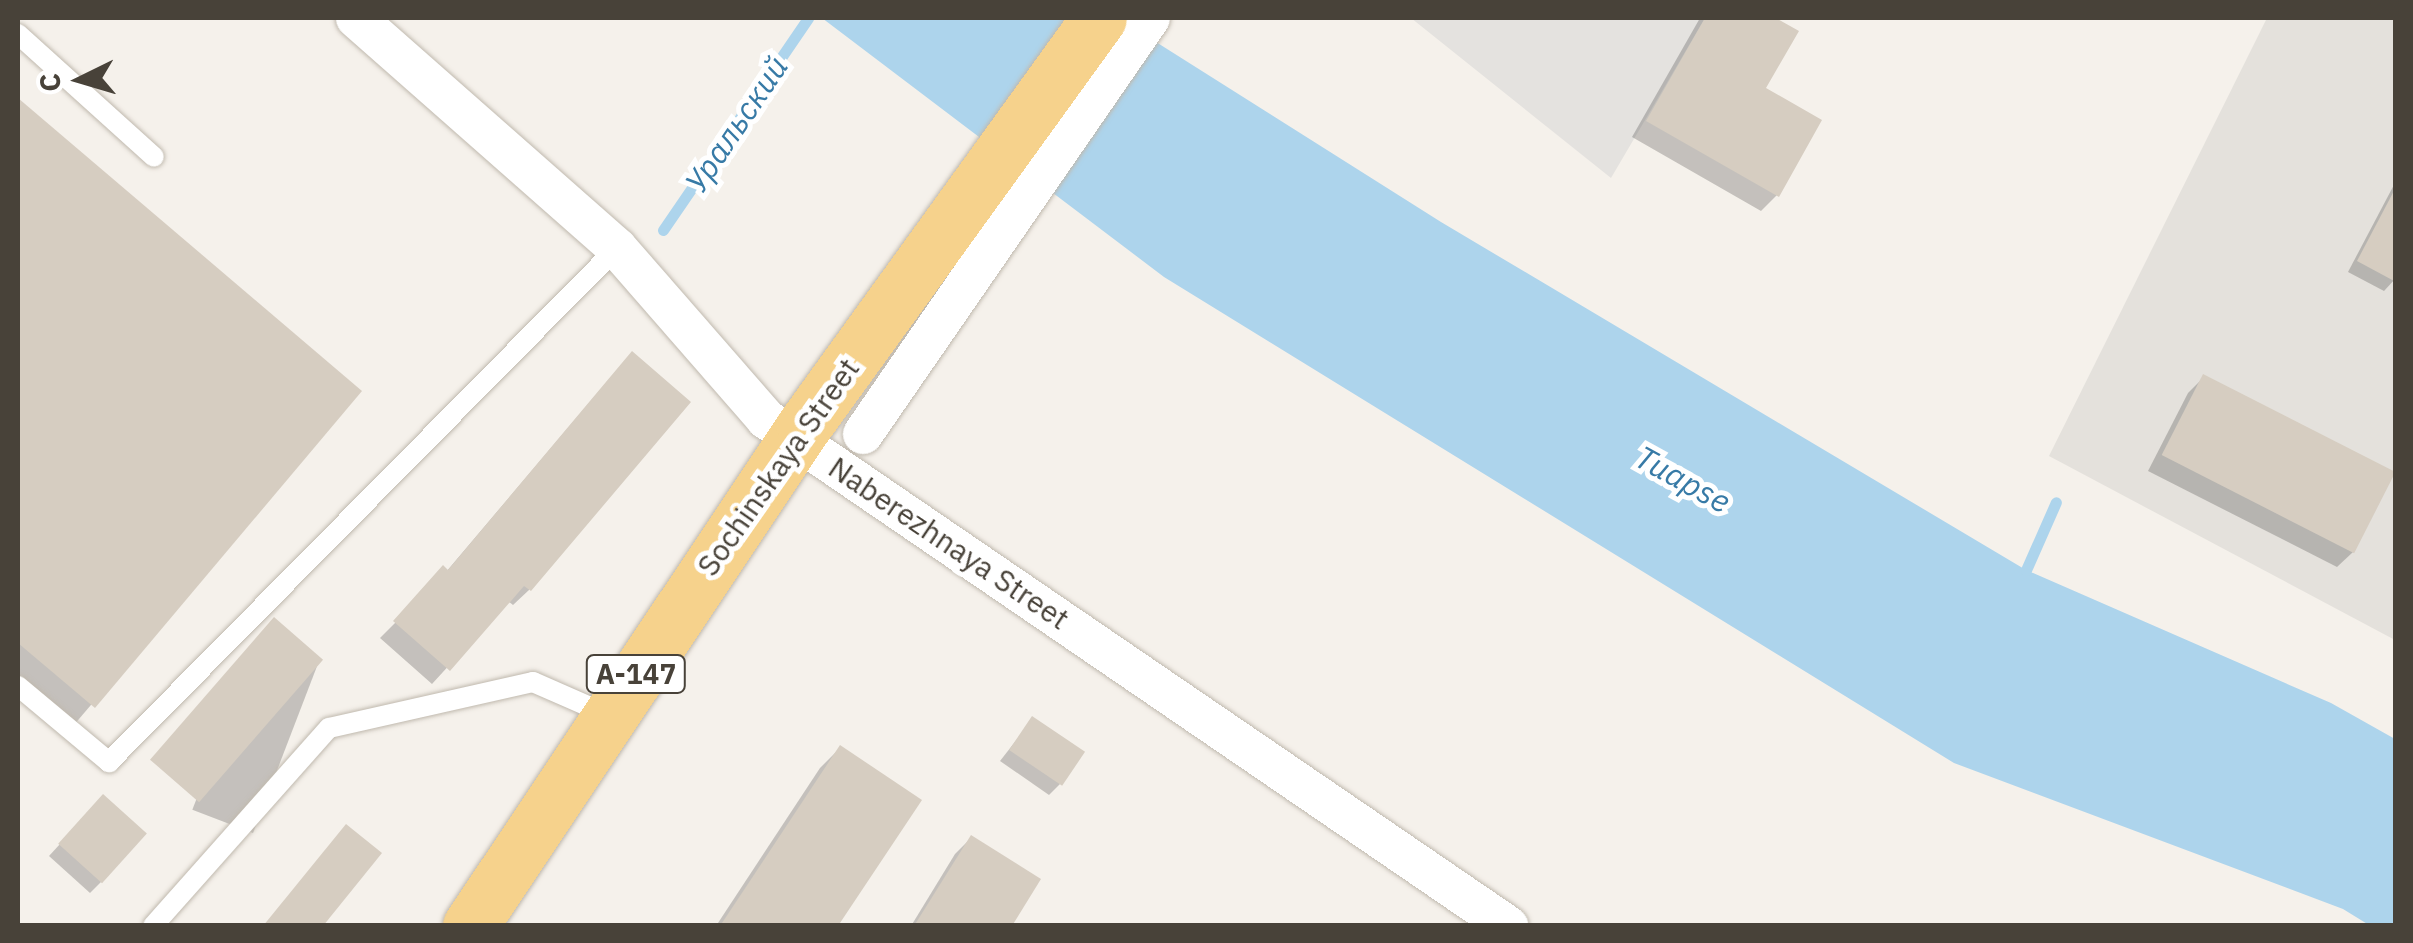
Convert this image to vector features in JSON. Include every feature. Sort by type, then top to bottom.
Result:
[{"type":"highway","name":"Sochinskaya Street","points":[[470,926],[800,432],[1100,18]]},
{"type":"street","name":"Naberezhnaya Street","points":[[356,18],[617,248],[736,391],[1508,926]]},
{"type":"street","points":[[864,434],[1150,18]]},
{"type":"lane","points":[[18,34],[154,157]]},
{"type":"lane","points":[[18,686],[110,762],[617,248]]},
{"type":"lane","points":[[153,926],[328,728],[534,682],[608,715]]},
{"type":"shaded area","points":[[1411,18],[1705,18],[1611,178]]},
{"type":"shaded area","points":[[2267,18],[2395,18],[2395,640],[2049,456]]},
{"type":"water","name":"Tuapse","points":[[822,18],[1118,18],[1441,222],[2026,570],[2331,703],[2395,739],[2395,925],[2369,925],[2343,909],[1954,763],[1164,277]]},
{"type":"building","points":[[1705,18],[1776,18],[1799,31],[1766,88],[1822,120],[1779,197],[1646,121]]},
{"type":"building","points":[[18,98],[362,391],[95,708],[18,643]]},
{"type":"building","points":[[2396,187],[2396,282],[2357,261]]},
{"type":"building","points":[[632,351],[691,402],[531,591],[524,586],[450,671],[393,621],[443,565],[448,570]]},
{"type":"building","points":[[2203,374],[2395,472],[2354,553],[2162,455]]},
{"type":"building","points":[[274,617],[323,660],[199,802],[150,760]]},
{"type":"building","points":[[1032,716],[1085,752],[1062,786],[1009,750]]},
{"type":"building","points":[[840,745],[922,800],[838,926],[720,926]]},
{"type":"building","points":[[103,794],[147,833],[102,883],[58,844]]},
{"type":"building","points":[[346,824],[382,853],[323,926],[263,926]]},
{"type":"building","points":[[971,835],[1041,879],[1012,926],[914,926]]},
{"type":"waterway","name":"Уральский","points":[[663,230],[808,18]]},
{"type":"waterway","points":[[2026,570],[2056,502]]}]
